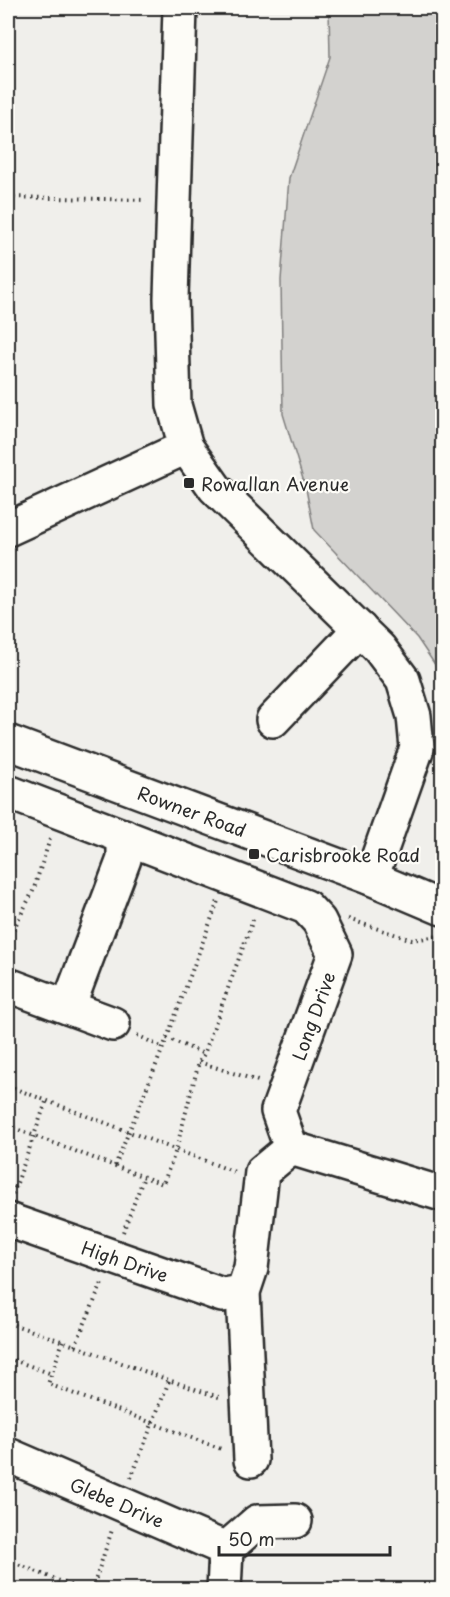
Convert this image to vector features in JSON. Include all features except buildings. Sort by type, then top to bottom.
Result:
[{"type":"street","points":[[180,8],[171,298],[174,405],[186,447],[216,488],[379,648],[403,680],[414,716],[430,748],[371,878]]},
{"type":"street","points":[[8,529],[186,447]]},
{"type":"street","points":[[273,720],[360,629]]},
{"type":"street","name":"Rowner Road","points":[[8,742],[371,878],[442,908]]},
{"type":"street","name":"Long Drive","points":[[8,792],[306,907],[319,921],[335,954],[278,1111],[291,1148]]},
{"type":"street","points":[[68,1007],[124,859],[124,836]]},
{"type":"street","points":[[8,985],[113,1024]]},
{"type":"street","points":[[251,1460],[243,1292],[251,1268],[262,1172],[291,1148],[442,1194]]},
{"type":"street","name":"High Drive","points":[[9,1209],[222,1294],[243,1292]]},
{"type":"street","name":"Glebe Drive","points":[[8,1455],[226,1549]]},
{"type":"street","points":[[224,1590],[226,1549],[257,1522],[295,1521]]},
{"type":"path","points":[[8,197],[174,200]]},
{"type":"path","points":[[8,940],[33,891],[52,832]]},
{"type":"path","points":[[115,1166],[167,1038],[220,895]]},
{"type":"path","points":[[8,1126],[163,1184],[176,1150],[199,1062],[204,1054],[257,909],[280,897]]},
{"type":"path","points":[[319,921],[342,917],[412,940],[442,936]]},
{"type":"path","points":[[167,1038],[204,1054]]},
{"type":"path","points":[[199,1062],[286,1090]]},
{"type":"path","points":[[8,1086],[261,1181]]},
{"type":"path","points":[[9,1209],[46,1102]]},
{"type":"path","points":[[8,1323],[169,1381],[248,1406]]},
{"type":"path","points":[[63,1341],[48,1384],[251,1460]]},
{"type":"path","points":[[8,1358],[52,1374]]},
{"type":"path","points":[[8,1560],[82,1590]]},
{"type":"shaded area","points":[[329,8],[442,8],[442,675],[417,638],[314,530],[306,489],[283,414],[281,280],[289,178],[330,57]]},
{"type":"place","name":"Rowallan Avenue","points":[[189,483]]},
{"type":"place","name":"Carisbrooke Road","points":[[254,854]]}]
